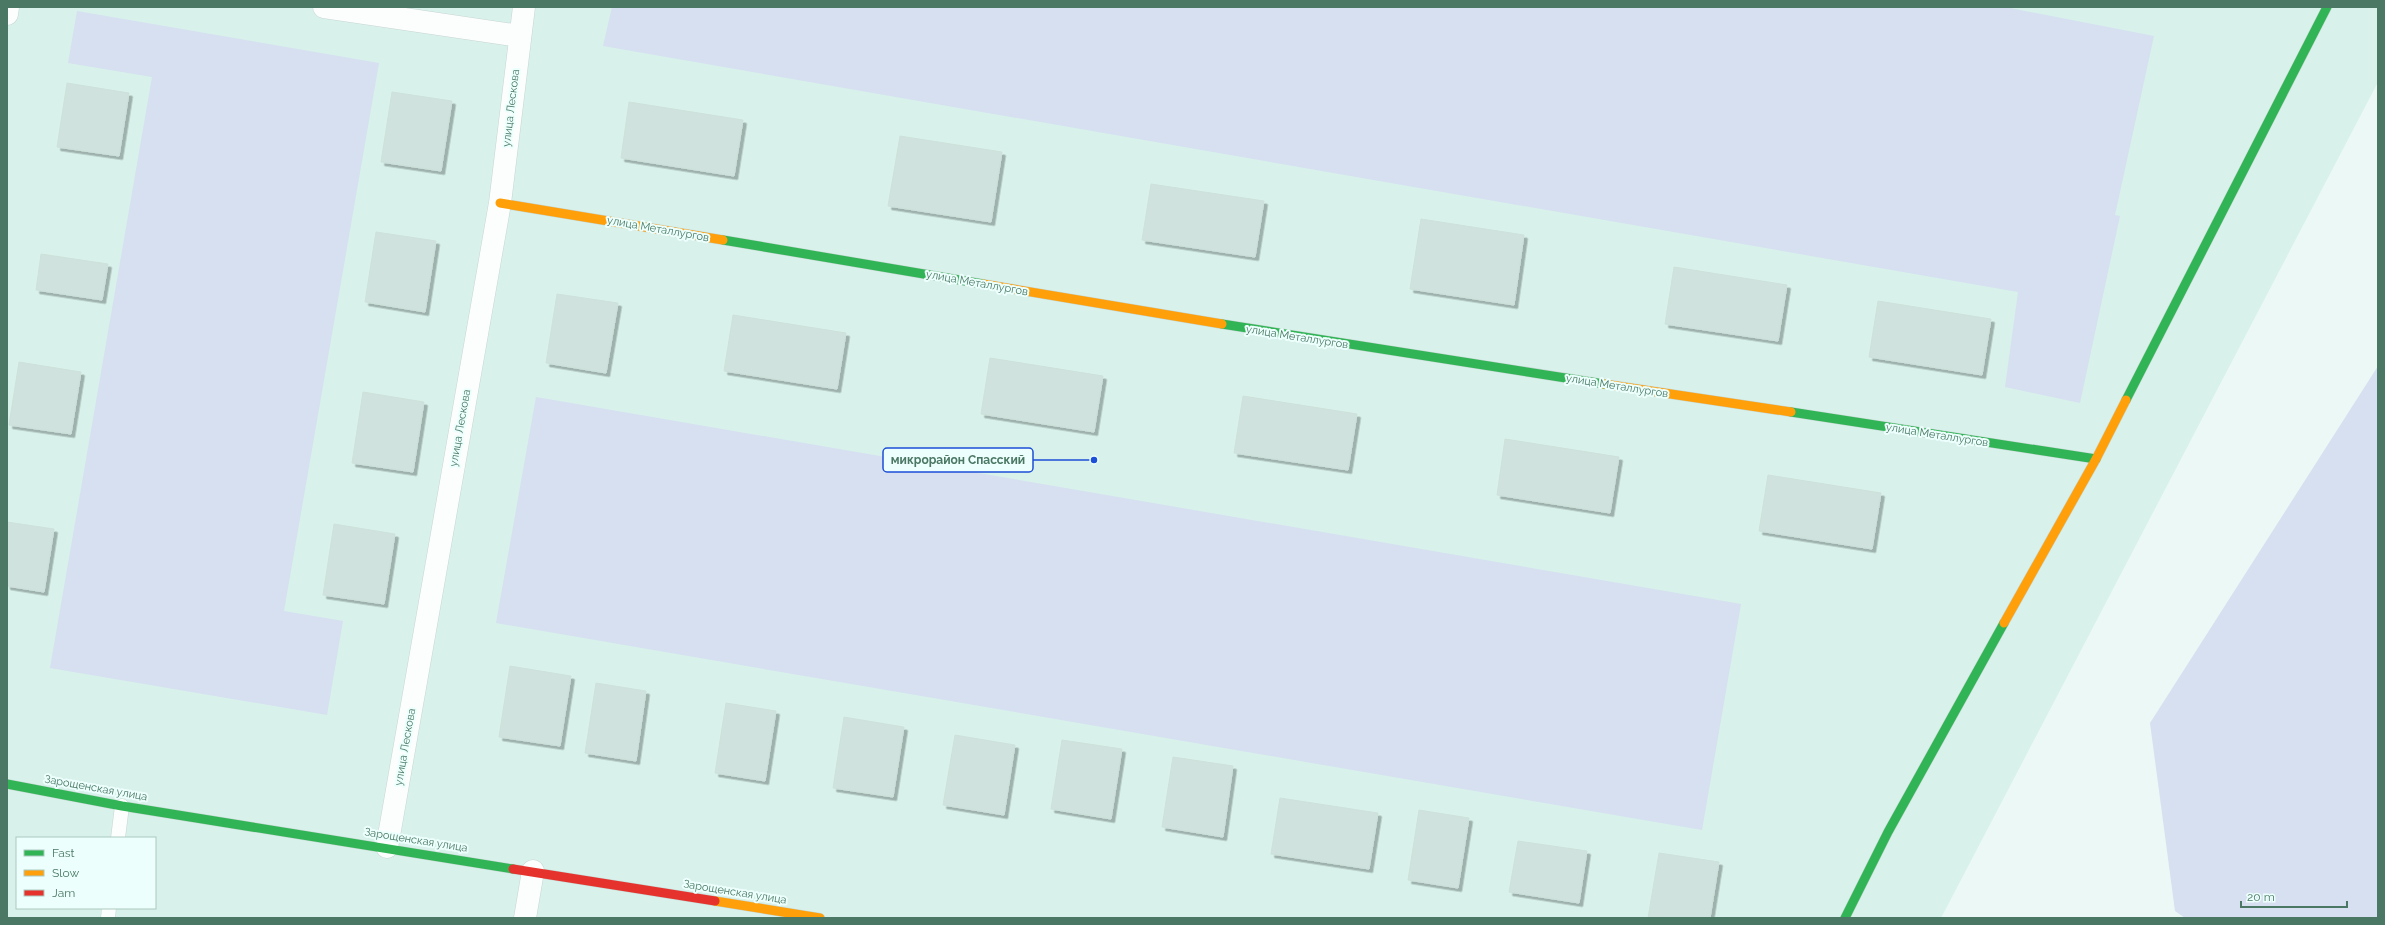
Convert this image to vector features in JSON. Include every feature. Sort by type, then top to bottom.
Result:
[{"type":"street","points":[[7,14],[8,7]]},
{"type":"street","points":[[324,7],[520,36]]},
{"type":"street","name":"улица Лескова","points":[[388,847],[500,202],[524,7]]},
{"type":"street","points":[[1845,918],[1888,832],[2096,459],[2327,7]]},
{"type":"street","name":"улица Металлургов","points":[[500,202],[1322,341],[2096,459]]},
{"type":"street","name":"Зарощенская улица","points":[[7,784],[122,806],[388,847],[820,918]]},
{"type":"street","points":[[525,918],[533,871]]},
{"type":"lane","points":[[118,837],[122,806]]},
{"type":"shaded area","points":[[7,7],[2378,7],[2378,82],[1941,918],[7,918]]},
{"type":"shaded area","points":[[612,7],[2005,7],[2154,36],[2115,215],[2120,216],[2080,403],[2005,387],[2018,292],[603,46]]},
{"type":"shaded area","points":[[77,11],[379,63],[284,611],[343,621],[327,715],[50,668],[152,77],[68,63]]},
{"type":"shaded area","points":[[2378,366],[2378,918],[2185,918],[2175,911],[2150,723]]},
{"type":"shaded area","points":[[536,397],[1741,604],[1702,830],[496,623]]},
{"type":"building","points":[[67,83],[129,93],[119,156],[57,147]]},
{"type":"building","points":[[392,92],[452,101],[441,171],[381,162]]},
{"type":"building","points":[[629,102],[743,120],[734,176],[621,158]]},
{"type":"building","points":[[900,136],[1002,152],[991,222],[888,206]]},
{"type":"building","points":[[1151,184],[1264,201],[1255,257],[1142,240]]},
{"type":"building","points":[[1421,219],[1524,235],[1514,305],[1410,289]]},
{"type":"building","points":[[376,232],[436,241],[425,312],[365,302]]},
{"type":"building","points":[[41,254],[108,264],[102,300],[36,290]]},
{"type":"building","points":[[1674,267],[1787,285],[1778,341],[1665,324]]},
{"type":"building","points":[[557,294],[618,303],[606,373],[546,363]]},
{"type":"building","points":[[1878,301],[1991,319],[1982,375],[1869,357]]},
{"type":"building","points":[[733,315],[846,333],[837,389],[724,371]]},
{"type":"building","points":[[990,358],[1103,376],[1094,432],[981,414]]},
{"type":"building","points":[[19,362],[81,372],[71,434],[9,425]]},
{"type":"building","points":[[363,392],[424,402],[413,472],[352,463]]},
{"type":"building","points":[[1243,396],[1357,414],[1348,470],[1234,453]]},
{"type":"building","points":[[1505,439],[1619,457],[1610,513],[1497,495]]},
{"type":"building","points":[[1768,475],[1881,493],[1872,549],[1759,531]]},
{"type":"building","points":[[7,522],[54,529],[44,592],[7,586]]},
{"type":"building","points":[[334,524],[395,534],[384,604],[323,595]]},
{"type":"building","points":[[510,666],[571,676],[560,746],[499,737]]},
{"type":"building","points":[[596,683],[646,691],[636,761],[585,753]]},
{"type":"building","points":[[726,703],[776,711],[765,781],[715,773]]},
{"type":"building","points":[[844,717],[904,727],[893,797],[833,788]]},
{"type":"building","points":[[955,735],[1015,745],[1004,815],[943,805]]},
{"type":"building","points":[[1062,740],[1122,749],[1111,819],[1051,809]]},
{"type":"building","points":[[1173,757],[1233,766],[1223,837],[1162,827]]},
{"type":"building","points":[[1280,798],[1378,813],[1369,869],[1271,854]]},
{"type":"building","points":[[1419,810],[1469,818],[1458,888],[1408,880]]},
{"type":"building","points":[[1518,841],[1587,851],[1579,903],[1509,892]]},
{"type":"building","points":[[1659,853],[1719,862],[1710,918],[1648,918]]},
{"type":"traffic: fast","points":[[2126,400],[2327,7]]},
{"type":"traffic: fast","points":[[723,240],[983,284]]},
{"type":"traffic: fast","points":[[1222,324],[1604,384]]},
{"type":"traffic: fast","points":[[1791,412],[2096,459]]},
{"type":"traffic: fast","points":[[1845,918],[1888,832],[2004,623]]},
{"type":"traffic: fast","points":[[7,784],[122,806],[513,869]]},
{"type":"traffic: slow","points":[[500,203],[723,240]]},
{"type":"traffic: slow","points":[[983,284],[1222,324]]},
{"type":"traffic: slow","points":[[1604,384],[1791,412]]},
{"type":"traffic: slow","points":[[2004,623],[2096,459],[2126,400]]},
{"type":"traffic: slow","points":[[715,901],[820,918]]},
{"type":"traffic: jam","points":[[513,869],[715,901]]},
{"type":"place","name":"микрорайон Спасский","points":[[1094,460]]}]
